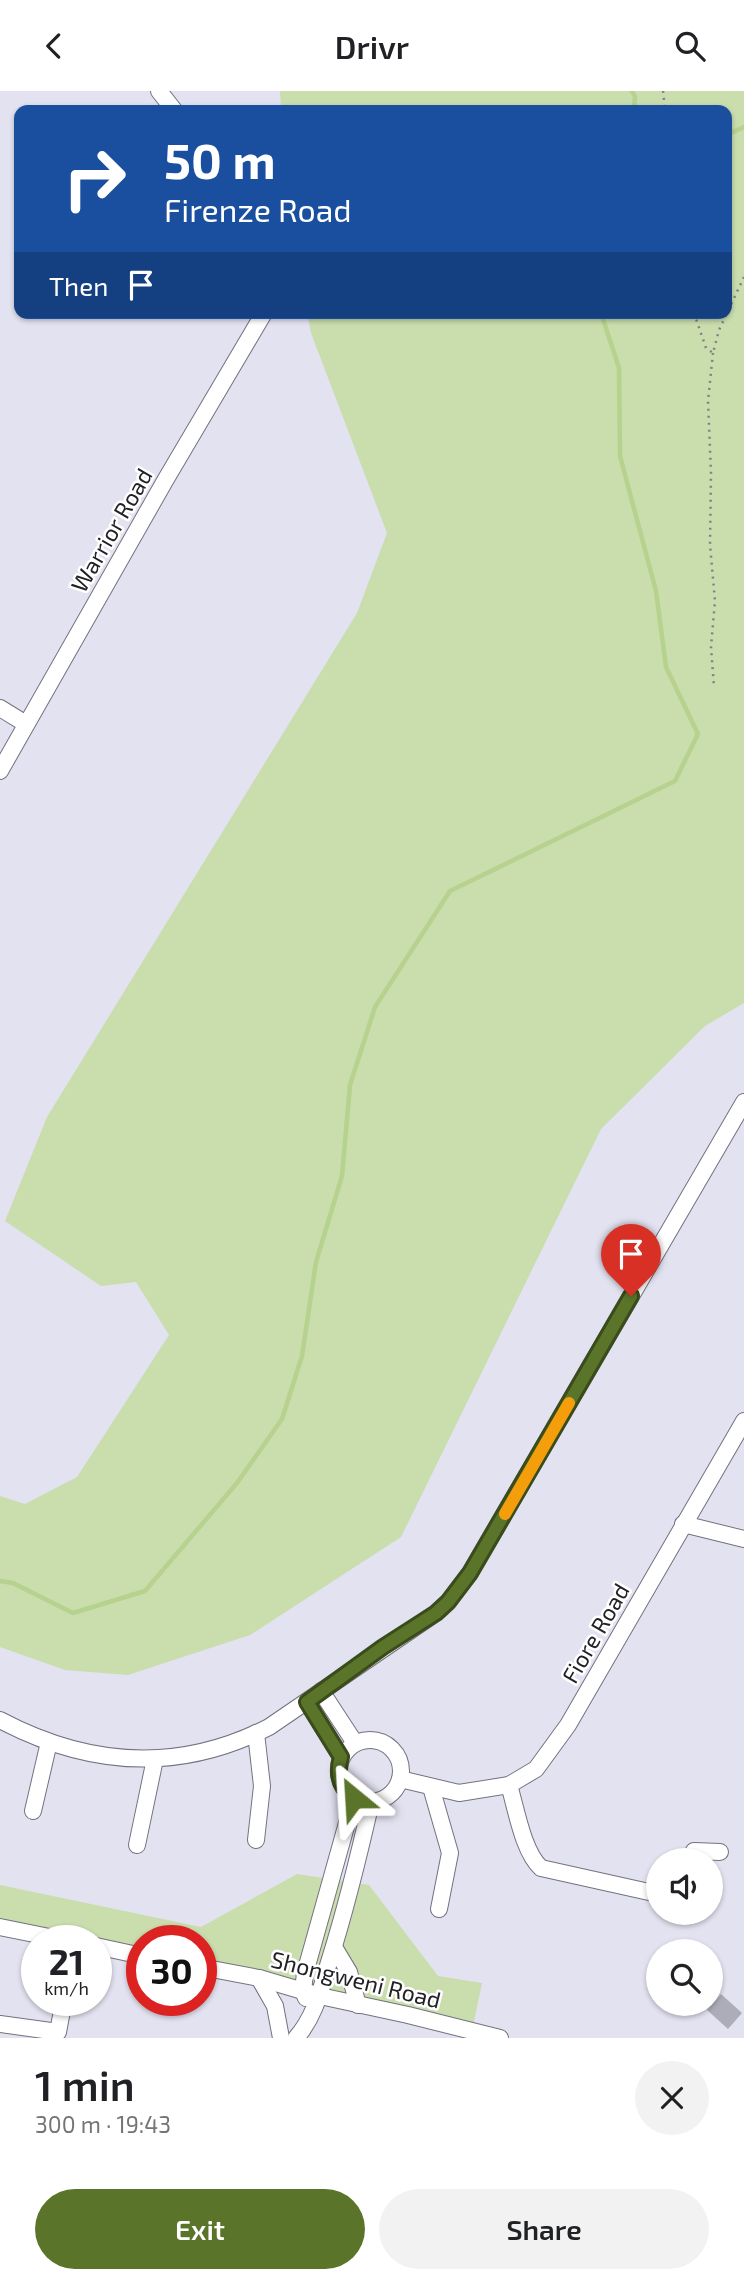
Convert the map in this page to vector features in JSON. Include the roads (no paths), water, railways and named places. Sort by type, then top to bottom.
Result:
[{"type":"street","points":[[159,91],[170,105]]},
{"type":"street","name":"Warrior Road","points":[[0,771],[260,319]]},
{"type":"street","points":[[0,708],[26,724]]},
{"type":"street","points":[[0,1720],[49,1742],[120,1758],[155,1759],[195,1753],[256,1734],[436,1613],[470,1573],[744,1101]]},
{"type":"street","name":"Fiore Road","points":[[400,1779],[458,1793],[509,1785],[536,1769],[563,1733],[744,1421]]},
{"type":"street","points":[[683,1524],[744,1539]]},
{"type":"street","points":[[321,1691],[355,1743]]},
{"type":"street","points":[[307,1702],[341,1757]]},
{"type":"street","points":[[256,1734],[262,1786],[256,1840]]},
{"type":"street","points":[[375,1739],[393,1750],[398,1758],[400,1779],[390,1795],[371,1802],[354,1798],[341,1784],[338,1775],[341,1757],[355,1743],[375,1739]]},
{"type":"street","points":[[33,1811],[49,1742]]},
{"type":"street","points":[[136,1845],[155,1759]]},
{"type":"street","points":[[509,1785],[528,1849],[533,1861],[541,1868],[646,1891]]},
{"type":"street","points":[[431,1787],[450,1853],[439,1909]]},
{"type":"street","points":[[313,2015],[303,1991],[305,1973],[354,1798]]},
{"type":"street","points":[[296,2038],[313,2015],[320,1996],[371,1802]]},
{"type":"street","points":[[0,1927],[21,1931]]},
{"type":"street","points":[[334,1947],[349,1972],[358,2005]]},
{"type":"street","name":"Shongweni Road","points":[[217,1970],[500,2038]]},
{"type":"street","points":[[259,1978],[275,2005],[281,2038]]},
{"type":"street","points":[[0,2024],[66,2035],[65,2016]]},
{"type":"waterway","points":[[632,91],[634,105]]},
{"type":"waterway","points":[[732,132],[744,127]]},
{"type":"waterway","points":[[0,1581],[13,1583],[73,1613],[145,1591],[237,1483],[282,1419],[302,1356],[316,1262],[342,1176],[350,1085],[375,1007],[450,891],[675,781],[698,734],[666,667],[656,591],[620,456],[619,368],[603,319]]}]
